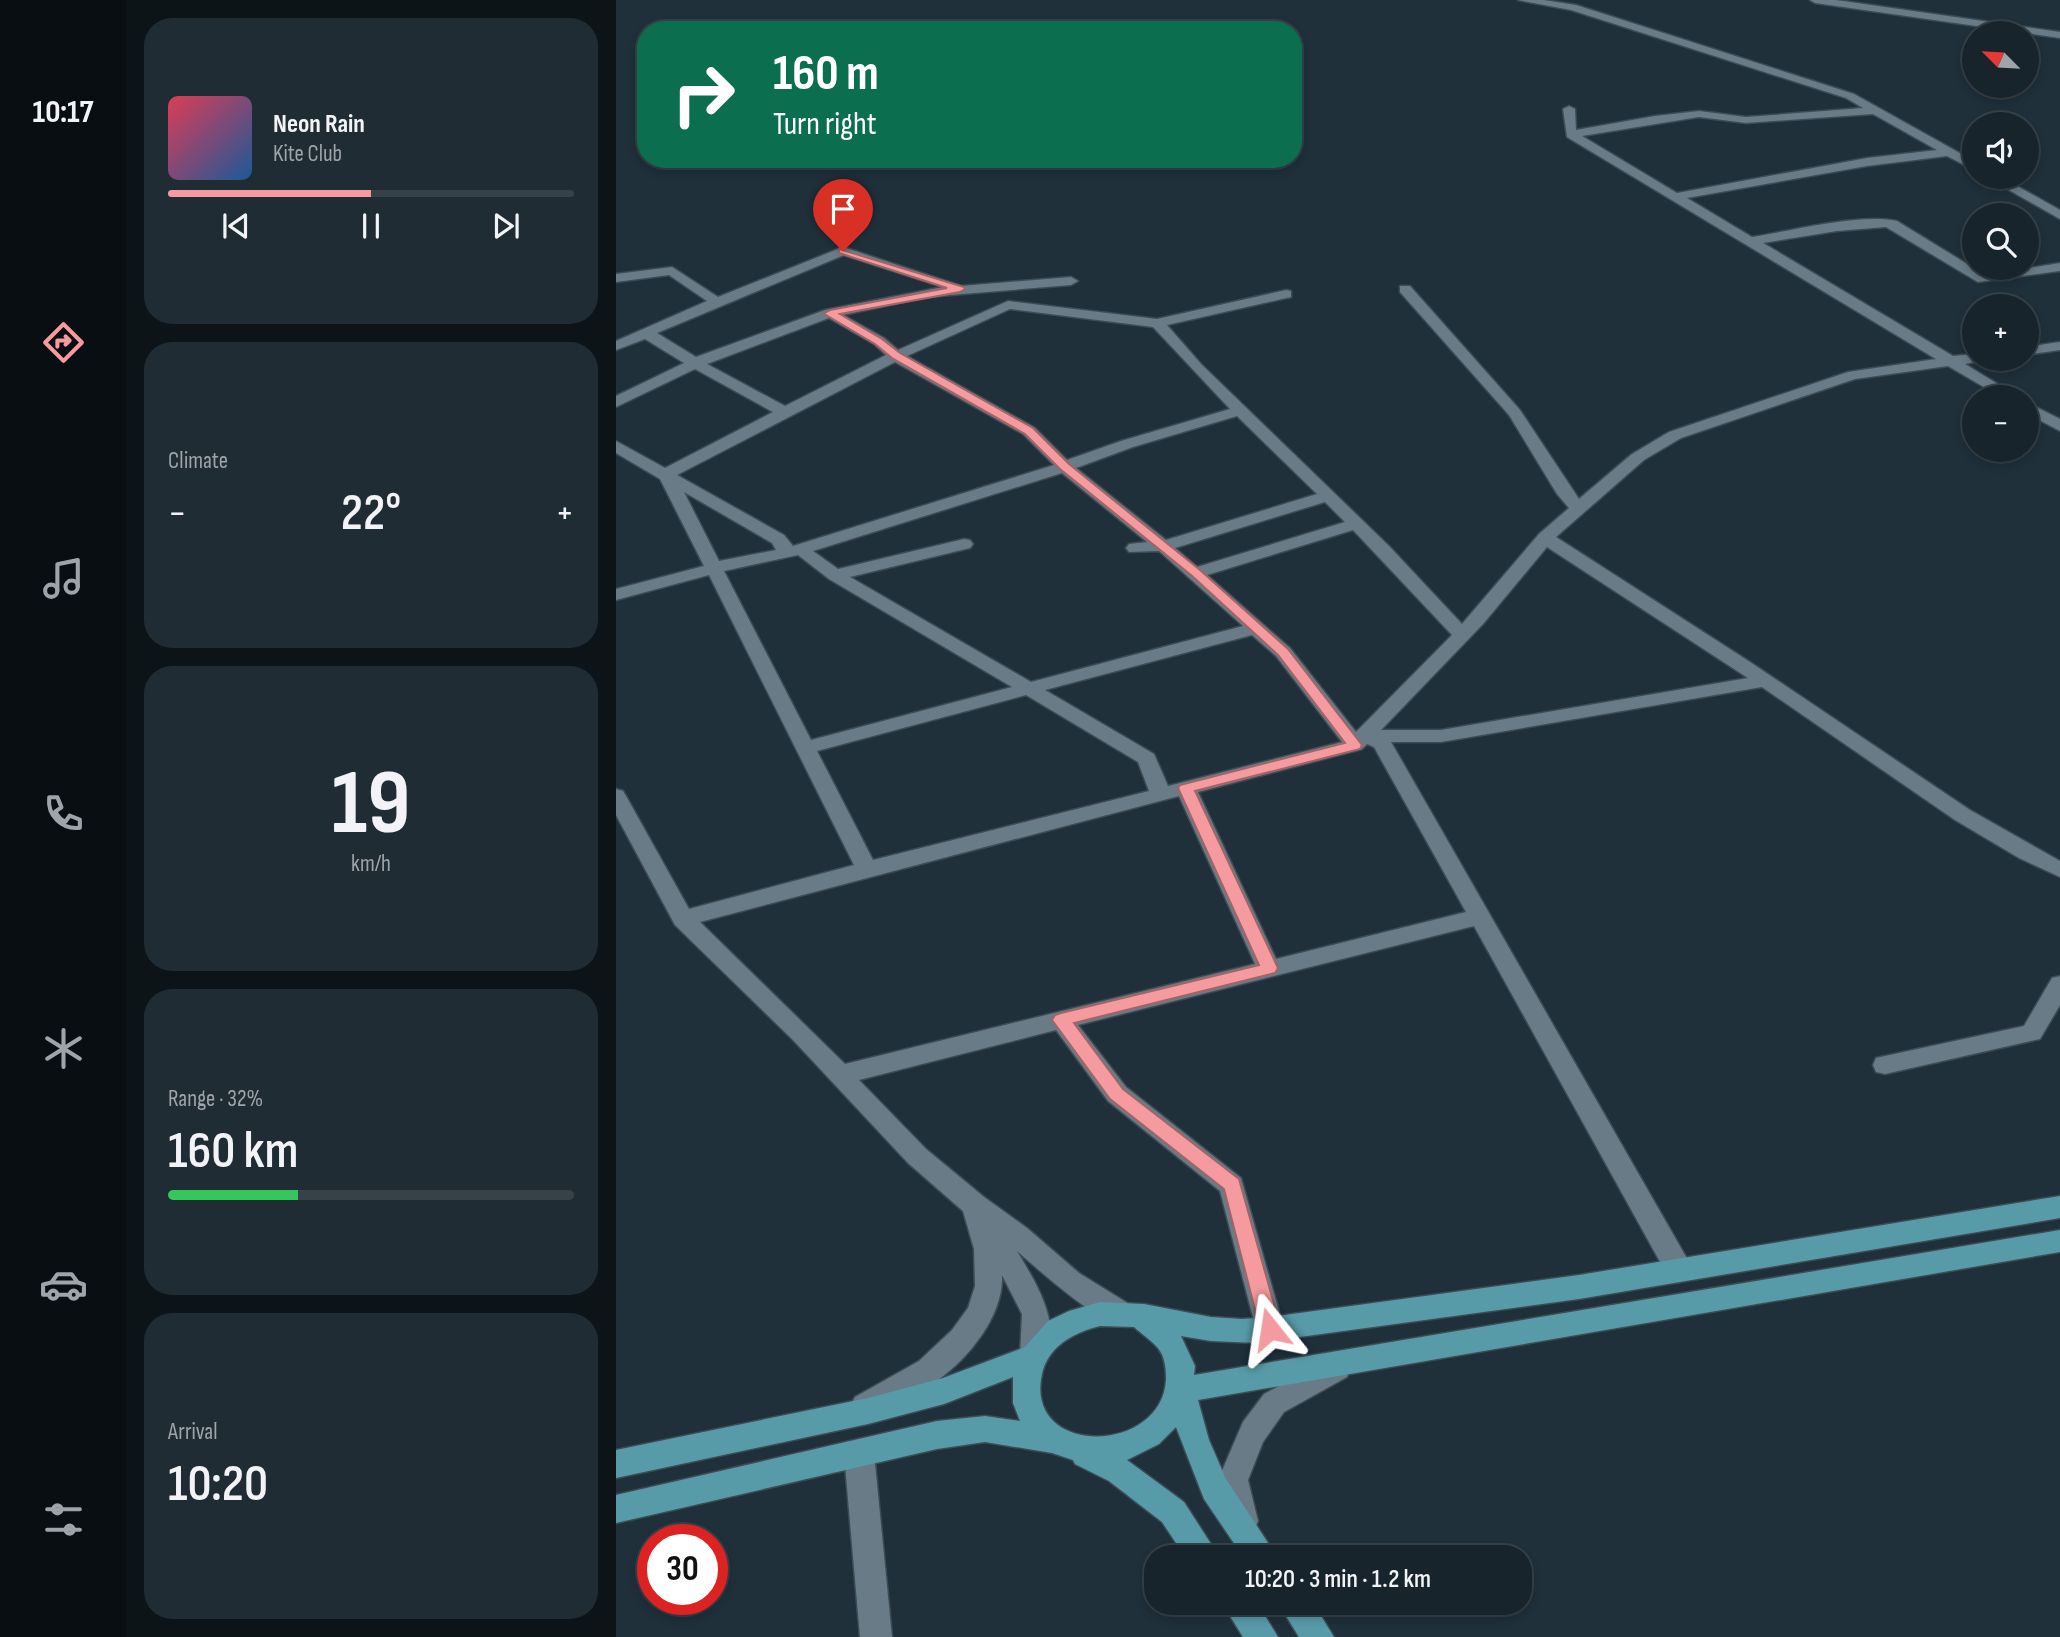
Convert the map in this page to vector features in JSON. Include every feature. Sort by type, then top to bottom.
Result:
[{"type":"main road","points":[[1196,1545],[1173,1512],[1120,1471],[1065,1445],[1036,1423],[1027,1402],[1026,1378],[1034,1356],[1050,1336],[1071,1321],[1095,1313],[1131,1314],[1232,1331],[1270,1329],[1679,1270],[2060,1208]]},
{"type":"main road","points":[[1181,1390],[2060,1241]]},
{"type":"main road","points":[[1131,1314],[1162,1329],[1176,1346],[1182,1367],[1181,1390],[1194,1440],[1215,1489],[1254,1545]]},
{"type":"main road","points":[[616,1464],[849,1415],[944,1391],[1034,1356]]},
{"type":"main road","points":[[616,1509],[937,1434],[985,1429],[1103,1452],[1130,1446],[1153,1432],[1171,1412],[1181,1390]]},
{"type":"main road","points":[[1246,1615],[1262,1637]]},
{"type":"main road","points":[[1302,1615],[1318,1637]]},
{"type":"street","points":[[1524,0],[1560,4],[1600,15],[1704,51],[1850,96],[1962,159]]},
{"type":"street","points":[[1815,0],[2057,37]]},
{"type":"street","points":[[1569,109],[1571,135]]},
{"type":"street","points":[[1571,135],[1654,119],[1699,114],[1746,120],[1878,110]]},
{"type":"street","points":[[1571,135],[1990,385]]},
{"type":"street","points":[[1674,197],[1867,162],[1950,152]]},
{"type":"street","points":[[2013,189],[2060,215]]},
{"type":"street","points":[[1748,242],[1837,227],[1886,223],[1892,224],[1983,279],[2060,267]]},
{"type":"street","points":[[616,346],[843,251],[960,289]]},
{"type":"street","points":[[616,278],[671,271],[717,302]]},
{"type":"street","points":[[616,402],[695,363],[830,313],[960,289],[1071,281]]},
{"type":"street","points":[[1405,289],[1515,413],[1564,494],[1578,508]]},
{"type":"street","points":[[667,477],[673,469],[896,356],[1008,305],[1157,323],[1286,295]]},
{"type":"street","points":[[830,313],[878,341],[896,356],[1029,431],[1065,467],[1164,546],[1283,652],[1359,741],[1382,743],[1482,916],[1679,1270]]},
{"type":"street","points":[[1157,323],[1196,367],[1356,524],[1462,635]]},
{"type":"street","points":[[646,333],[785,412]]},
{"type":"street","points":[[2039,349],[2060,346]]},
{"type":"street","points":[[1359,741],[1462,635],[1545,538],[1638,457],[1675,435],[1853,375],[1962,360]]},
{"type":"street","points":[[616,595],[713,569],[792,552],[1065,467],[1127,444],[1242,410]]},
{"type":"street","points":[[2039,414],[2060,426]]},
{"type":"street","points":[[616,446],[778,539],[792,552],[1147,758],[1161,794]]},
{"type":"street","points":[[667,477],[867,869]]},
{"type":"street","points":[[1135,548],[1164,546],[1328,496]]},
{"type":"street","points":[[1195,573],[1356,524]]},
{"type":"street","points":[[1545,538],[1765,681],[1958,813],[2013,848],[2060,870]]},
{"type":"street","points":[[835,575],[964,544]]},
{"type":"street","points":[[805,748],[1256,628]]},
{"type":"street","points":[[684,919],[738,902],[1359,741],[1441,736],[1765,681]]},
{"type":"street","points":[[1186,788],[1269,968]]},
{"type":"street","points":[[616,796],[684,919],[840,1074],[917,1156],[975,1205],[1018,1236],[1069,1281],[1131,1314]]},
{"type":"street","points":[[840,1074],[1482,916]]},
{"type":"street","points":[[1885,1065],[2032,1033],[2060,984]]},
{"type":"street","points":[[1061,1020],[1117,1094],[1232,1185],[1270,1329]]},
{"type":"street","points":[[975,1205],[1030,1298],[1036,1314],[1034,1356]]},
{"type":"street","points":[[849,1415],[929,1370],[962,1339],[979,1313],[989,1286],[987,1250],[975,1205]]},
{"type":"street","points":[[1254,1545],[1234,1480],[1240,1458],[1253,1432],[1274,1403],[1354,1359]]},
{"type":"street","points":[[859,1453],[876,1637]]},
{"type":"route","points":[[843,251],[960,289],[926,293],[830,313],[878,341],[896,356],[1029,431],[1065,467],[1164,546],[1283,652],[1355,745],[1186,788],[1269,968],[1061,1020],[1117,1094],[1232,1185],[1270,1329]]}]
